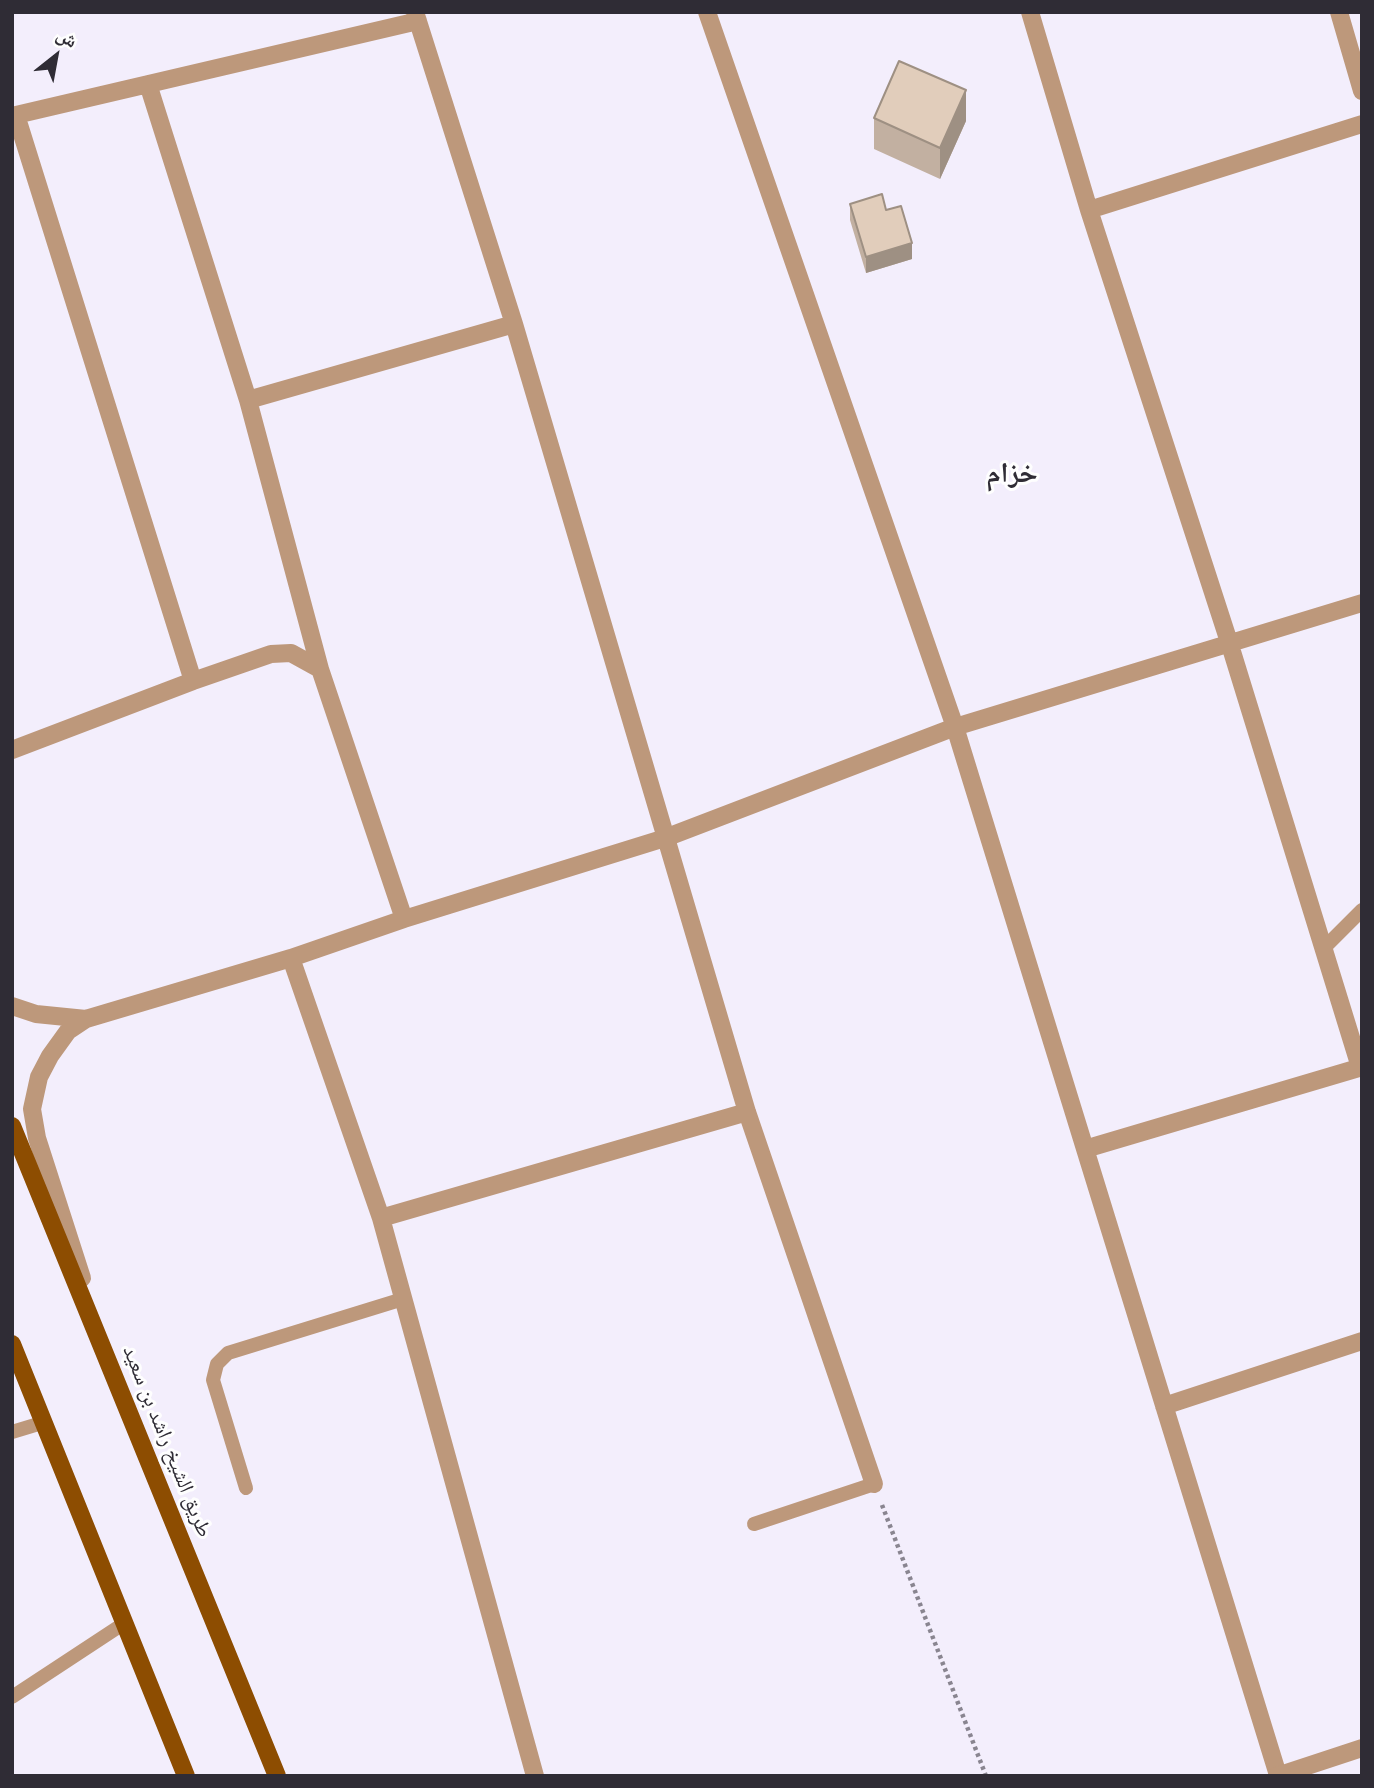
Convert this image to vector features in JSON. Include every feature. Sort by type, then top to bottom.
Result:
[{"type":"main road","name":"طريق الشيخ راشد بن سعيد","points":[[12,1126],[277,1776]]},
{"type":"main road","points":[[12,1344],[186,1776]]},
{"type":"street","points":[[706,12],[955,727],[1277,1776],[1362,1748]]},
{"type":"street","points":[[1030,12],[1089,210],[1230,645],[1361,1067],[1085,1149]]},
{"type":"street","points":[[1339,12],[1362,91]]},
{"type":"street","points":[[193,681],[14,109],[148,84],[417,17],[514,324],[747,1112],[874,1484]]},
{"type":"street","points":[[148,84],[248,400],[320,669],[404,919]]},
{"type":"street","points":[[1089,210],[1362,124]]},
{"type":"street","points":[[248,400],[514,324]]},
{"type":"street","points":[[108,1362],[37,1138],[32,1109],[39,1077],[50,1056],[68,1031],[86,1019],[291,958],[404,919],[664,838],[955,727],[1362,603]]},
{"type":"street","points":[[12,750],[271,654],[291,653],[320,669]]},
{"type":"street","points":[[291,958],[381,1218],[535,1776]]},
{"type":"street","points":[[12,1006],[36,1014],[86,1019]]},
{"type":"street","points":[[381,1218],[747,1112]]},
{"type":"street","points":[[1164,1406],[1362,1341]]},
{"type":"street","points":[[270,1758],[286,1776]]},
{"type":"lane","points":[[1323,949],[1362,910]]},
{"type":"lane","points":[[246,1488],[213,1380],[216,1364],[228,1353],[403,1299]]},
{"type":"lane","points":[[12,1432],[45,1422]]},
{"type":"lane","points":[[754,1524],[874,1484]]},
{"type":"lane","points":[[12,1697],[123,1624]]},
{"type":"path","points":[[874,1484],[986,1776]]},
{"type":"building","points":[[899,61],[966,90],[940,148],[874,118]]},
{"type":"building","points":[[882,194],[886,210],[901,206],[912,243],[866,257],[850,204]]},
{"type":"district","name":"خزام","points":[[1012,475]]}]
